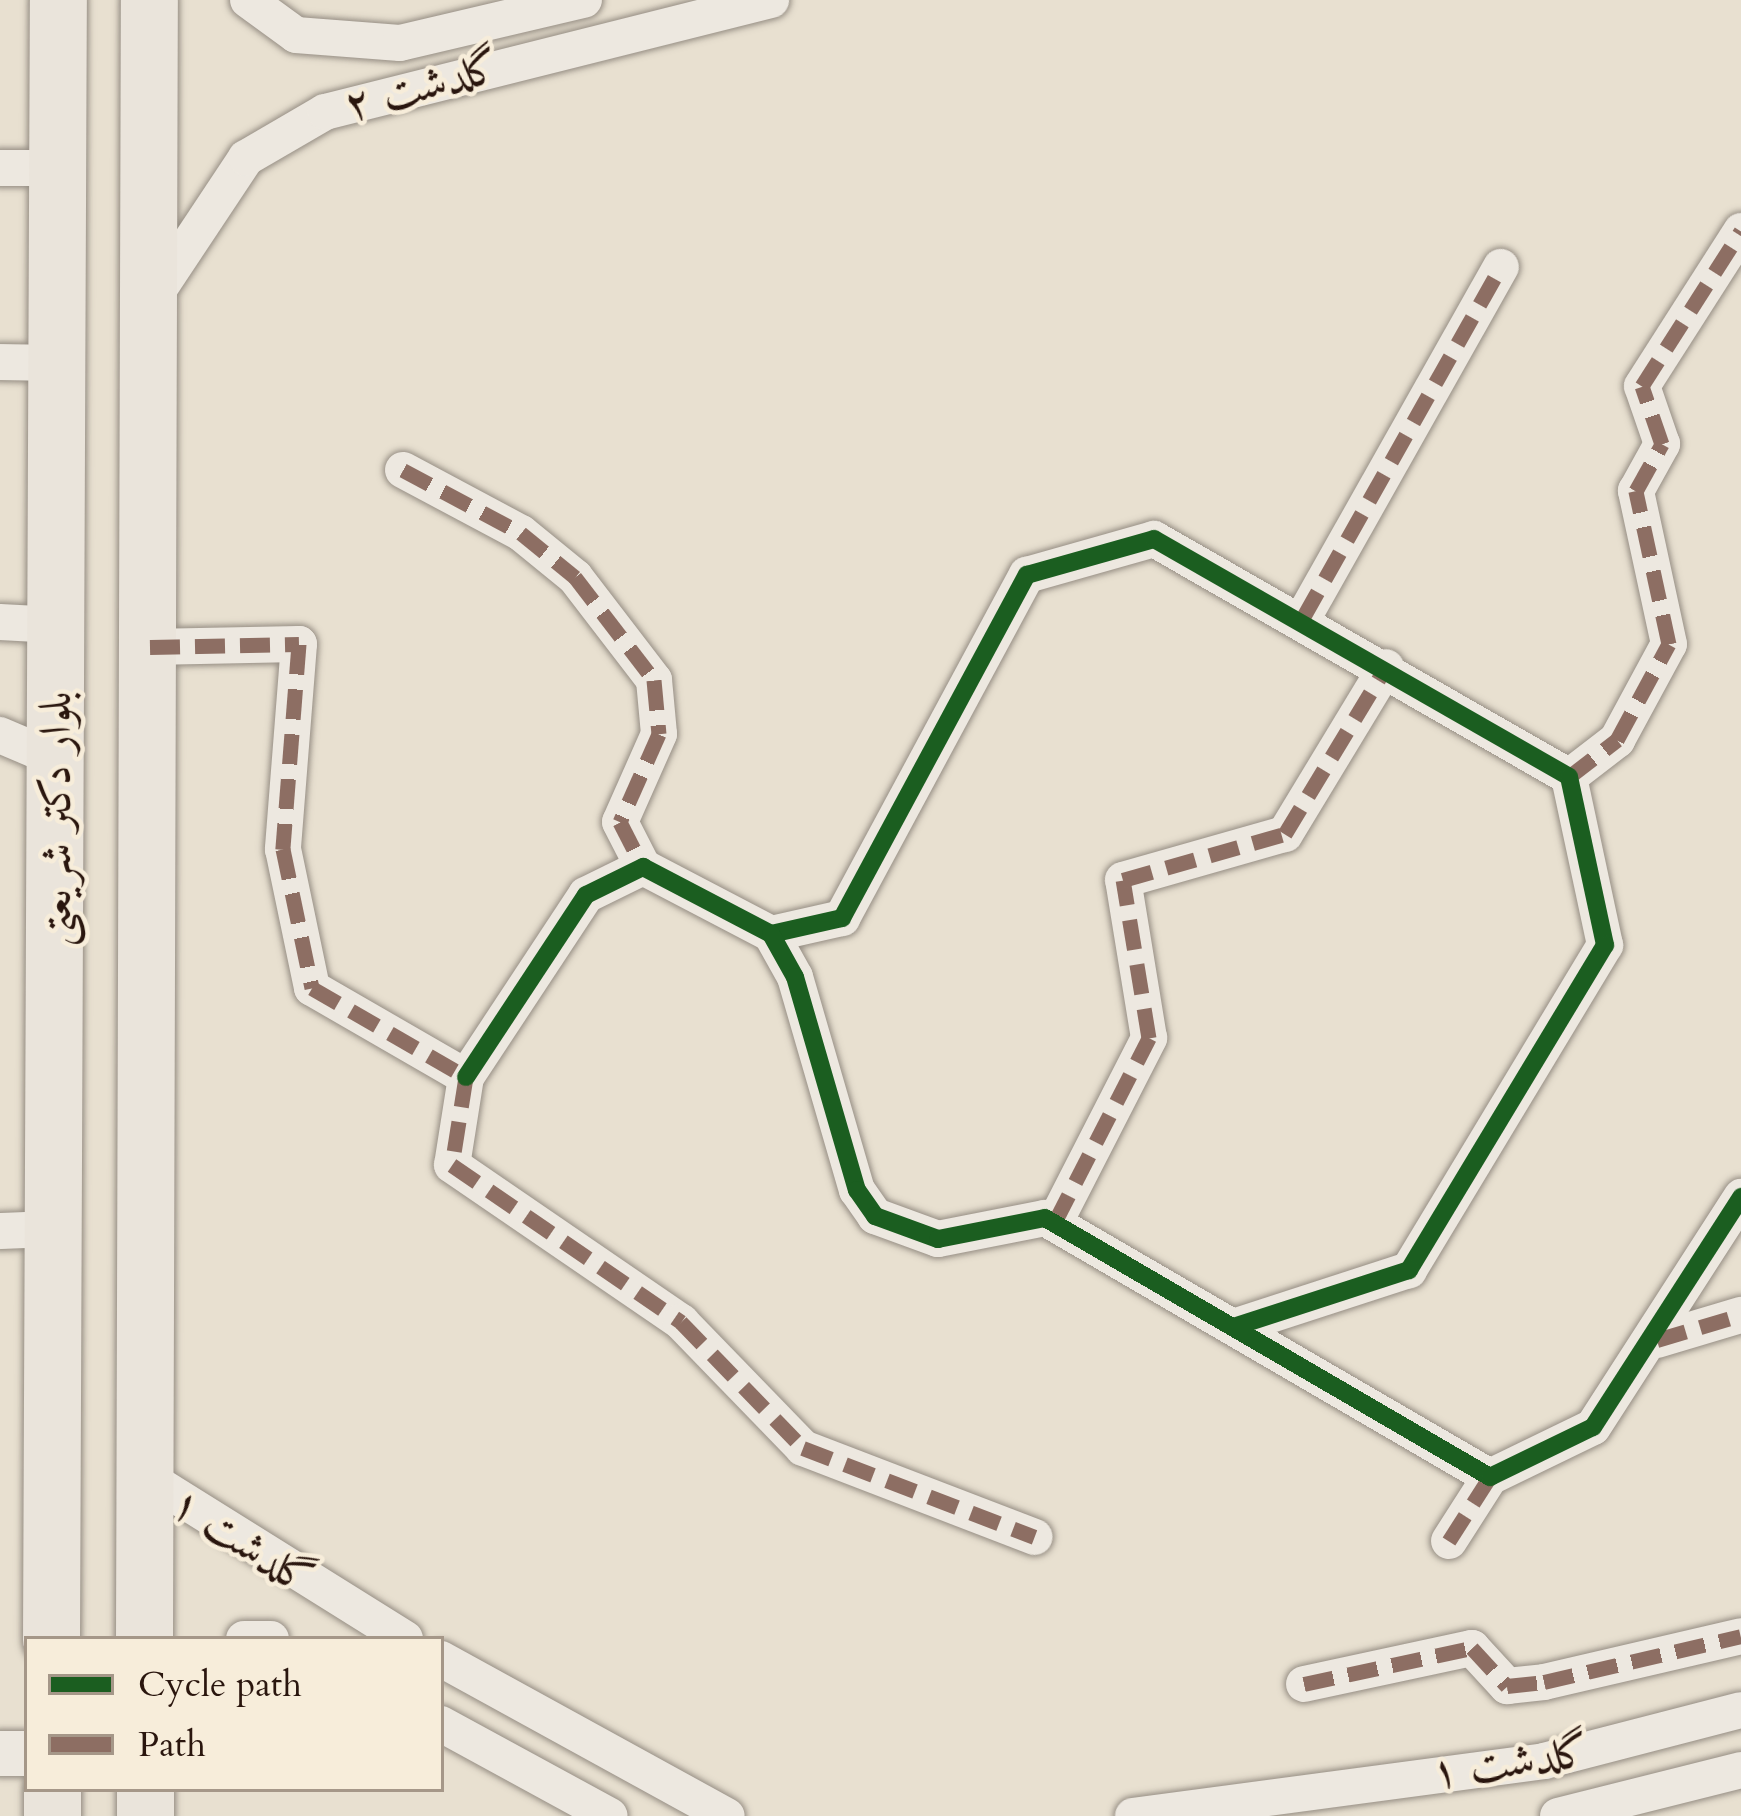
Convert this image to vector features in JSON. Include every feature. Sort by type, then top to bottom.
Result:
[{"type":"main road","name":"بلوار دکتر شریعتی","points":[[51,1636],[26,1230],[54,758],[56,363],[27,168],[58,0]]},
{"type":"main road","name":"بلوار دکتر شریعتی","points":[[144,1636],[154,298],[149,0]]},
{"type":"street","name":"گلدشت ۲","points":[[248,0],[296,35],[400,43],[584,0]]},
{"type":"street","name":"گلدشت ۲","points":[[154,298],[246,158],[325,112],[771,0]]},
{"type":"street","points":[[1569,777],[1617,740],[1669,644],[1636,491],[1662,444],[1642,386],[1741,231]]},
{"type":"street","points":[[1303,618],[1501,267]]},
{"type":"street","points":[[0,362],[56,363]]},
{"type":"street","points":[[404,470],[521,533],[575,577],[654,680],[658,734],[620,822],[643,867],[771,934],[795,976],[856,1190],[875,1216],[938,1239],[1014,1216],[1054,1222],[1490,1477]]},
{"type":"street","points":[[771,934],[842,918],[1027,575],[1154,539],[1303,618],[1569,777],[1605,945],[1409,1270],[1234,1327]]},
{"type":"street","points":[[0,622],[56,625]]},
{"type":"street","points":[[150,647],[299,644],[283,849],[312,988],[466,1077]]},
{"type":"street","points":[[1054,1222],[1149,1038],[1123,880],[1285,834],[1386,667]]},
{"type":"street","points":[[0,735],[54,758]]},
{"type":"street","points":[[643,867],[586,895],[466,1077],[452,1165],[681,1322],[802,1448],[1035,1537]]},
{"type":"street","points":[[1449,1541],[1490,1477],[1593,1426],[1657,1340],[1741,1196]]},
{"type":"street","points":[[1657,1340],[1741,1316]]},
{"type":"street","name":"گلدشت ۱","points":[[143,1475],[400,1636]]},
{"type":"street","points":[[1304,1684],[1472,1648],[1508,1686],[1741,1636]]},
{"type":"street","points":[[444,1661],[728,1816]]},
{"type":"street","points":[[498,1755],[523,1704]]},
{"type":"street","name":"گلدشت ۱","points":[[1133,1816],[1315,1801],[1544,1761],[1741,1710]]},
{"type":"street","points":[[444,1726],[610,1816]]},
{"type":"street","name":"گلدشت ۱","points":[[1558,1816],[1741,1770]]},
{"type":"marked path","points":[[1569,777],[1617,740],[1669,644],[1636,491],[1662,444],[1642,386],[1741,231]]},
{"type":"marked path","points":[[1303,618],[1501,267]]},
{"type":"marked path","points":[[403,470],[521,533],[575,577],[654,680],[659,734],[620,822],[643,867]]},
{"type":"marked path","points":[[150,647],[299,644],[283,849],[312,988],[466,1077],[452,1165],[681,1322],[803,1448],[1035,1537]]},
{"type":"marked path","points":[[1055,1222],[1149,1038],[1123,880],[1285,834],[1386,667]]},
{"type":"marked path","points":[[1657,1340],[1741,1315]]},
{"type":"marked path","points":[[1449,1541],[1490,1477]]},
{"type":"marked path","points":[[1304,1684],[1472,1648],[1507,1686],[1544,1682],[1741,1636]]},
{"type":"cycle path","points":[[771,934],[842,918],[1027,575],[1154,539],[1569,777],[1605,945],[1409,1270],[1234,1327]]},
{"type":"cycle path","points":[[466,1077],[586,895],[643,867],[771,934],[795,977],[857,1190],[875,1216],[938,1239],[1045,1218],[1490,1477],[1593,1427],[1741,1197]]}]
